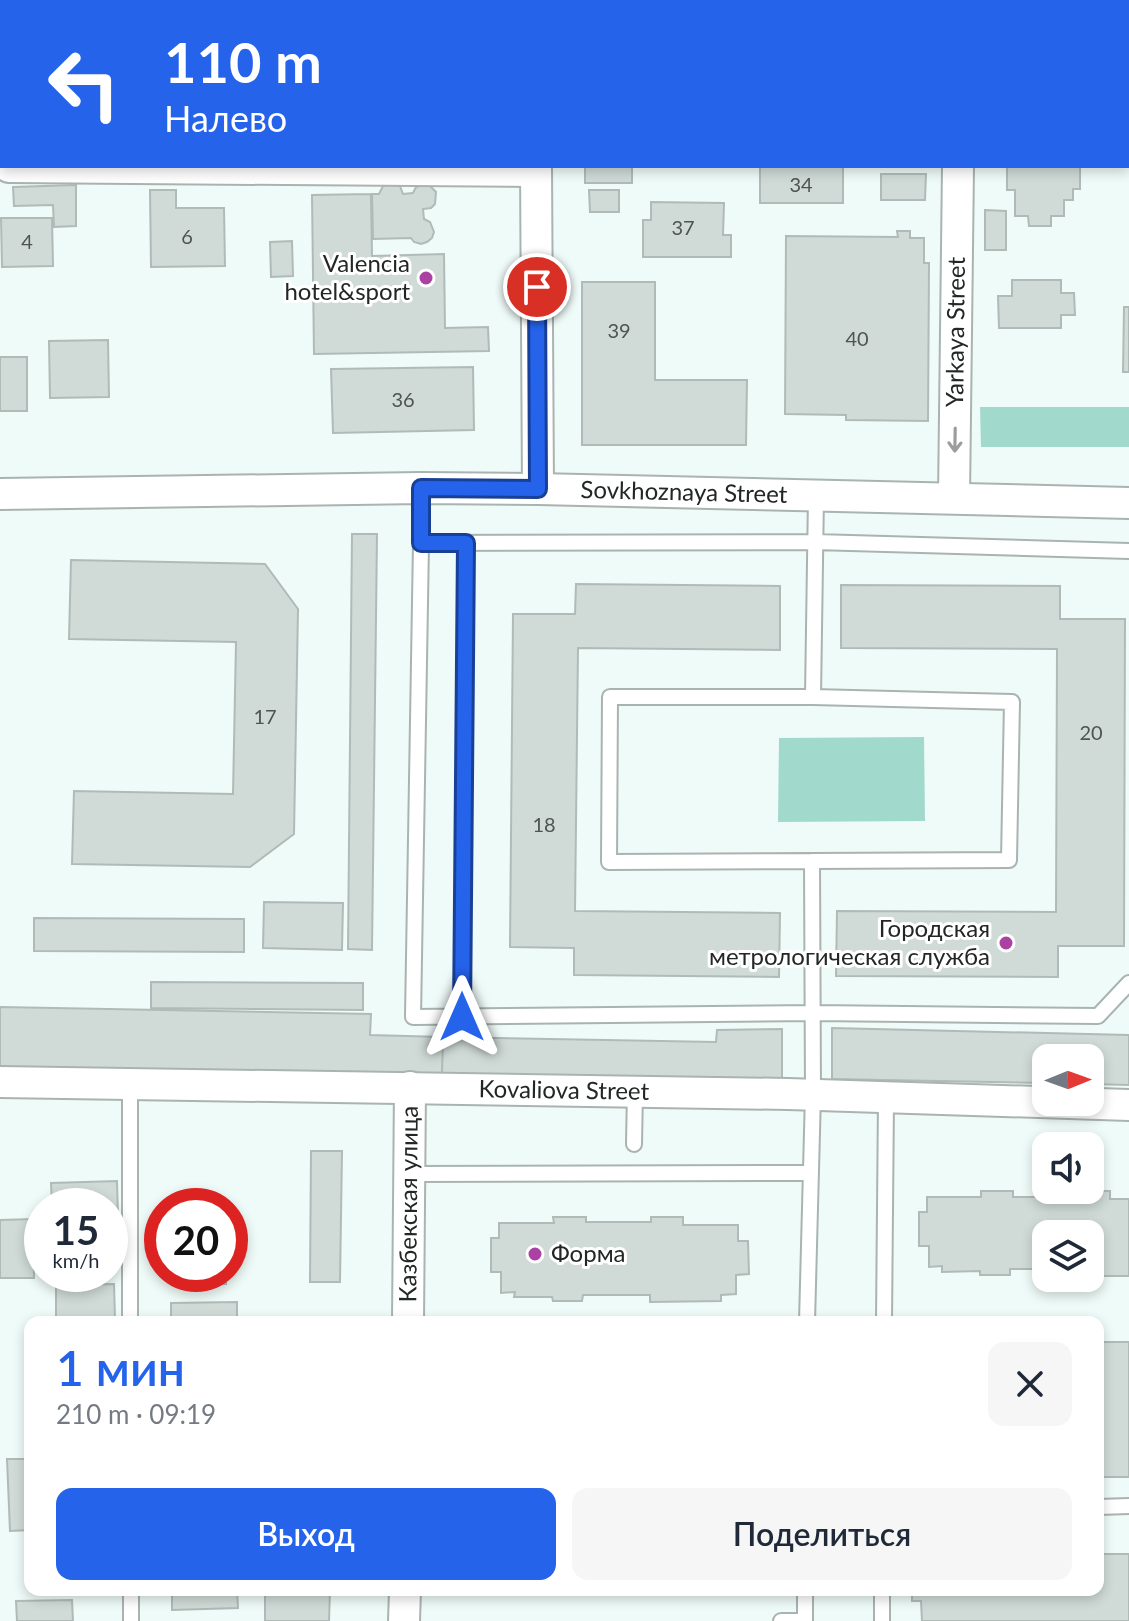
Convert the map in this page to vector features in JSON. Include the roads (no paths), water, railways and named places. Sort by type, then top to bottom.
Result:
[{"type":"street","points":[[536,168],[538,489]]},
{"type":"street","name":"Yarkaya Street","points":[[954,498],[958,168]]},
{"type":"street","name":"Sovkhoznaya Street","points":[[0,494],[421,488],[1129,503]]},
{"type":"street","name":"Kovaliova Street","points":[[0,1082],[813,1094],[1129,1105]]},
{"type":"street","name":"Казбекская улица","points":[[408,1316],[410,1087]]},
{"type":"street","points":[[404,1621],[405,1596]]},
{"type":"lane","points":[[421,488],[413,1017],[814,1013],[1098,1016],[1129,983]]},
{"type":"lane","points":[[813,697],[816,495]]},
{"type":"lane","points":[[421,543],[815,542],[1129,551]]},
{"type":"lane","points":[[462,1017],[466,543]]},
{"type":"lane","points":[[610,697],[813,697],[1012,702],[1009,860],[812,861],[609,862],[610,697]]},
{"type":"lane","points":[[807,1316],[814,1013],[812,861]]},
{"type":"lane","points":[[130,1083],[130,1316]]},
{"type":"lane","points":[[634,1144],[635,1091]]},
{"type":"lane","points":[[884,1316],[886,1098]]},
{"type":"lane","points":[[409,1174],[811,1173]]},
{"type":"lane","points":[[1104,1507],[1129,1506]]},
{"type":"lane","points":[[131,1596],[131,1621]]},
{"type":"lane","points":[[781,1621],[805,1621],[805,1596]]},
{"type":"lane","points":[[882,1596],[882,1621]]},
{"type":"place","name":"Valencia hotel&sport","points":[[426,278]]},
{"type":"place","name":"Городская метрологическая служба","points":[[1006,943]]},
{"type":"place","name":"Форма","points":[[535,1254]]}]
